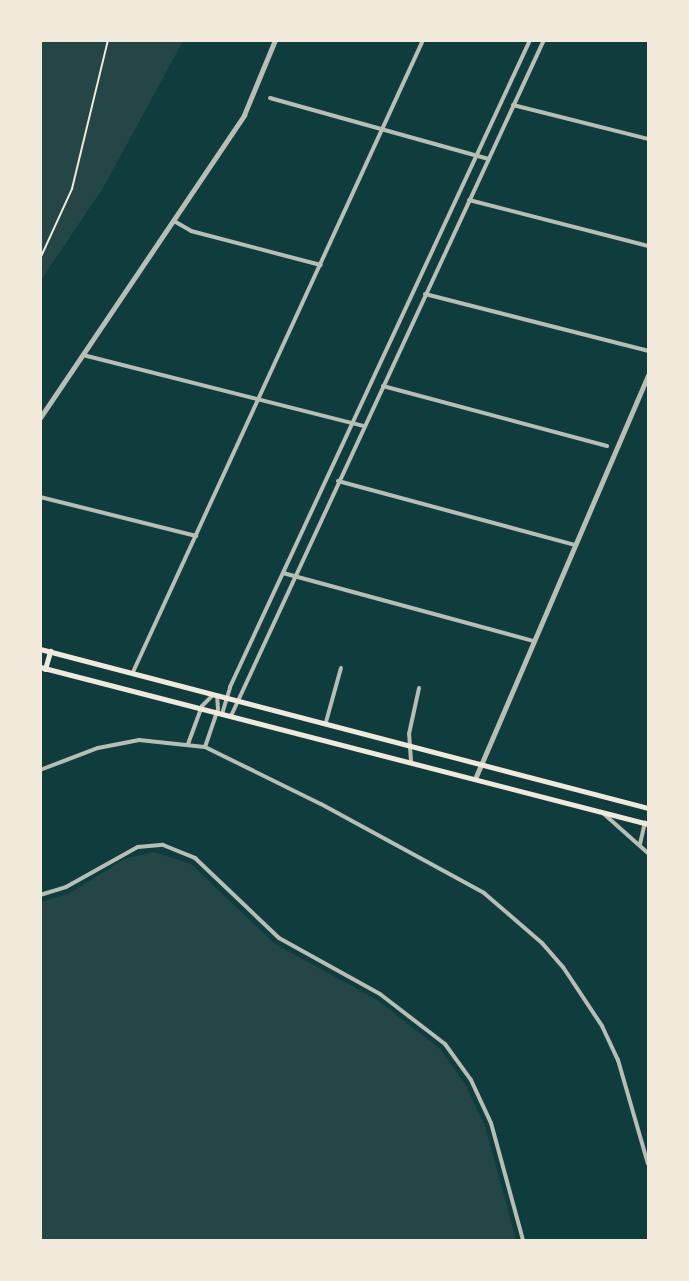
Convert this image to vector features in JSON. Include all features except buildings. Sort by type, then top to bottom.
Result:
[{"type":"main road","points":[[40,649],[410,743],[648,808]]},
{"type":"main road","points":[[50,651],[43,668],[647,823]]},
{"type":"street","points":[[40,418],[244,115],[275,40]]},
{"type":"street","points":[[133,672],[423,40]]},
{"type":"street","points":[[205,747],[283,573],[530,40]]},
{"type":"street","points":[[231,716],[236,700],[544,40]]},
{"type":"street","points":[[270,98],[488,159]]},
{"type":"street","points":[[513,105],[648,139]]},
{"type":"street","points":[[469,200],[648,246]]},
{"type":"street","points":[[174,221],[191,231],[321,266]]},
{"type":"street","points":[[425,294],[648,351]]},
{"type":"street","points":[[83,355],[364,426]]},
{"type":"street","points":[[475,780],[480,762],[648,376]]},
{"type":"street","points":[[382,386],[607,446]]},
{"type":"street","points":[[338,481],[576,545]]},
{"type":"street","points":[[40,497],[196,536]]},
{"type":"street","points":[[283,573],[533,640]]},
{"type":"street","points":[[326,722],[340,668]]},
{"type":"street","points":[[411,761],[410,743],[419,688]]},
{"type":"street","points":[[188,744],[201,708],[215,695],[220,713]]},
{"type":"street","points":[[40,770],[114,744],[139,740],[205,747],[461,878],[512,914],[563,967],[602,1026],[618,1060],[648,1164]]},
{"type":"street","points":[[601,812],[648,853]]},
{"type":"street","points":[[640,845],[639,835],[647,823]]},
{"type":"street","points":[[40,895],[66,887],[138,847],[163,845],[195,858],[279,939],[381,993],[445,1044],[471,1080],[491,1123],[523,1240]]},
{"type":"path","points":[[40,259],[79,168],[108,40]]},
{"type":"shaded area","points":[[41,41],[183,41],[103,188],[41,280]]},
{"type":"shaded area","points":[[154,852],[191,864],[275,944],[377,1000],[440,1049],[465,1084],[485,1126],[516,1240],[41,1240],[41,902],[70,893],[125,859]]}]
